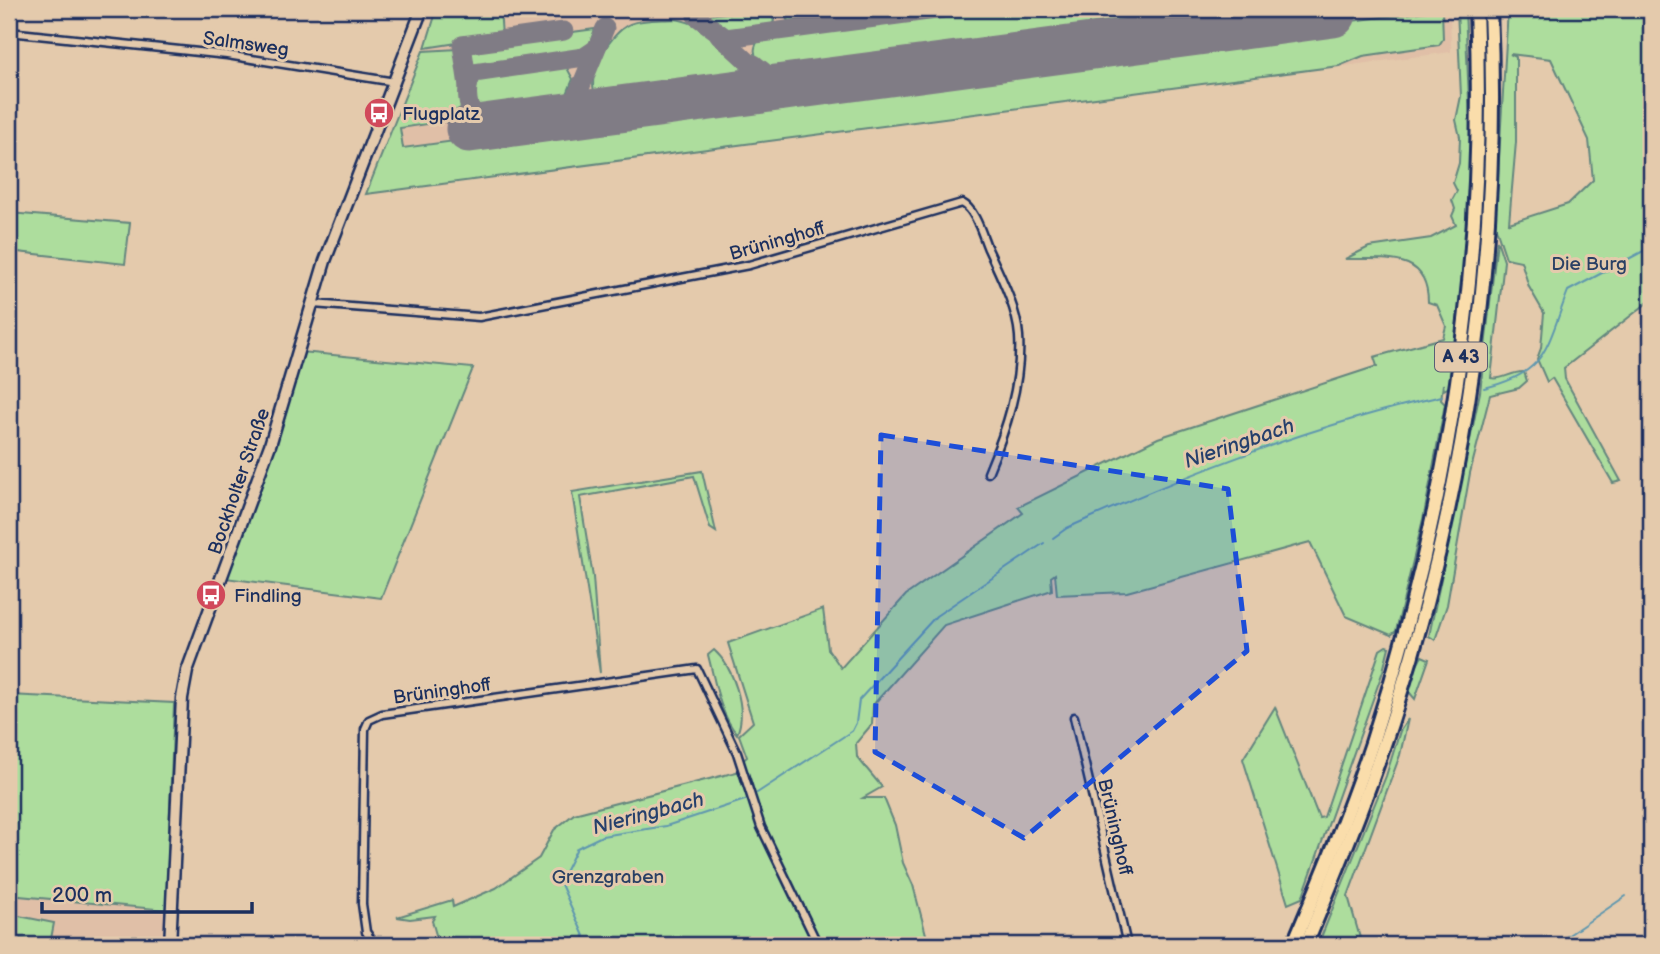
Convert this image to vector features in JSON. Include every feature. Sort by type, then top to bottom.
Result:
[{"type":"highway","name":"A 43","points":[[1296,945],[1371,744],[1416,591],[1444,463],[1470,282],[1478,121],[1476,9]]},
{"type":"highway","name":"A 43","points":[[1296,945],[1350,838],[1396,709],[1444,530],[1471,384],[1482,284],[1490,160],[1490,9]]},
{"type":"highway","points":[[1492,42],[1497,9]]},
{"type":"street","name":"Bockholter Straße","points":[[170,945],[184,685],[270,445],[325,261],[422,9]]},
{"type":"street","name":"Salmsweg","points":[[9,32],[227,55],[395,82]]},
{"type":"street","name":"Brüninghoff","points":[[313,304],[479,317],[749,265],[962,203],[971,211],[993,260],[1019,334],[1013,401],[1003,438],[988,473]]},
{"type":"street","name":"Brüninghoff","points":[[375,945],[366,932],[362,904],[365,729],[369,720],[382,714],[697,669],[737,753],[761,827],[818,945]]},
{"type":"street","name":"Brüninghoff","points":[[1074,717],[1127,945]]},
{"type":"highlighted area","points":[[881,435],[1228,489],[1247,651],[1024,838],[875,752]]},
{"type":"shaded area","points":[[437,9],[1450,9],[1451,52],[366,194]]},
{"type":"shaded area","points":[[9,895],[166,910],[161,945],[9,945]]},
{"type":"green space","points":[[437,9],[500,9],[502,36],[425,48]]},
{"type":"green space","points":[[769,9],[774,21],[770,27],[724,33],[704,18],[706,15]]},
{"type":"green space","points":[[784,9],[913,9],[796,24],[787,20]]},
{"type":"green space","points":[[972,9],[1293,9],[781,77],[762,66],[755,55],[757,42],[763,37]]},
{"type":"green space","points":[[1442,9],[1443,39],[1439,45],[1363,56],[1339,66],[366,194],[423,51],[458,49],[468,118],[400,128],[403,148]]},
{"type":"green space","name":"Grenzgraben","points":[[1457,9],[1465,9],[1471,147],[1465,247],[1454,356],[1446,349],[1445,367],[1449,356],[1453,361],[1449,387],[1444,390],[1443,384],[1441,400],[1445,404],[1424,515],[1396,631],[1391,635],[1346,616],[1310,542],[1127,592],[1057,595],[1055,574],[1051,577],[1052,590],[944,625],[873,705],[872,724],[856,743],[857,757],[882,787],[863,798],[884,798],[895,825],[903,863],[913,885],[928,942],[932,945],[439,945],[432,921],[435,916],[410,919],[397,917],[452,900],[453,907],[496,888],[539,858],[554,830],[574,814],[744,770],[741,762],[747,757],[739,735],[753,722],[728,643],[823,609],[828,649],[841,668],[906,595],[1023,513],[1018,507],[1158,438],[1377,366],[1374,357],[1443,338],[1446,326],[1437,305],[1428,302],[1421,274],[1412,266],[1388,260],[1345,259],[1369,247],[1431,238],[1456,225],[1452,216],[1455,209],[1452,200],[1457,191],[1453,183],[1459,163],[1460,137],[1456,120],[1461,96]]},
{"type":"green space","name":"Die Burg","points":[[1508,9],[1651,9],[1651,300],[1564,368],[1565,379],[1621,481],[1613,483],[1552,378],[1547,382],[1537,359],[1541,348],[1544,313],[1529,287],[1521,261],[1506,258],[1495,225]],"holes":[[[1510,54],[1551,59],[1589,140],[1593,180],[1568,204],[1509,223],[1516,142],[1516,57]]]},
{"type":"green space","points":[[674,19],[705,30],[726,44],[740,61],[743,70],[739,81],[607,100],[595,94],[593,86],[597,65],[608,45],[622,29],[635,22]]},
{"type":"green space","points":[[595,29],[588,48],[581,53],[473,67],[469,64],[469,46]]},
{"type":"green space","points":[[555,65],[567,68],[573,79],[563,104],[491,115],[475,107],[472,89],[481,75]]},
{"type":"green space","points":[[9,213],[130,223],[125,264],[9,251]]},
{"type":"green space","points":[[1497,240],[1504,261],[1491,378],[1524,372],[1527,381],[1519,388],[1490,395],[1470,473],[1447,605],[1435,640],[1429,636],[1480,392]]},
{"type":"green space","points":[[301,352],[473,368],[381,598],[225,578]]},
{"type":"green space","points":[[702,471],[716,532],[710,528],[694,476],[580,497],[593,577],[600,673],[572,492]]},
{"type":"green space","points":[[1389,647],[1383,671],[1302,898],[1288,904],[1243,759],[1275,707],[1319,818],[1324,817],[1380,650]]},
{"type":"green space","points":[[714,650],[733,677],[737,689],[741,713],[737,734],[718,696],[708,655]]},
{"type":"green space","points":[[1422,656],[1429,659],[1415,699],[1409,692],[1415,669]]},
{"type":"green space","points":[[9,695],[174,703],[166,910],[9,895]]},
{"type":"green space","points":[[1408,719],[1400,755],[1348,896],[1362,945],[1318,945],[1386,776],[1400,731]]},
{"type":"green space","points":[[9,914],[54,923],[50,944],[9,936]]},
{"type":"waterway","name":"Nieringbach","points":[[1484,388],[1521,374],[1542,355],[1568,291],[1651,247]]},
{"type":"waterway","name":"Nieringbach","points":[[1053,538],[1067,528],[1204,470],[1345,421],[1442,396]]},
{"type":"waterway","name":"Nieringbach","points":[[757,793],[852,731],[856,723],[859,700],[936,616],[1044,543]]},
{"type":"waterway","name":"Nieringbach","points":[[588,945],[560,882],[577,848],[602,836],[666,826],[748,799]]},
{"type":"waterway","points":[[1554,945],[1626,896]]},
{"type":"taxiway","points":[[696,16],[726,38],[943,9]]},
{"type":"taxiway","points":[[1312,17],[1324,9]]},
{"type":"taxiway","points":[[559,117],[572,108],[605,28]]},
{"type":"taxiway","points":[[468,86],[462,45],[564,31]]},
{"type":"taxiway","points":[[719,35],[757,70],[756,84],[743,91]]},
{"type":"taxiway","points":[[495,126],[480,124],[469,107],[468,85],[474,73],[584,57],[596,49]]},
{"type":"taxiway","points":[[754,64],[778,83],[788,85]]},
{"type":"taxiway","points":[[579,90],[582,105],[593,111],[601,111]]},
{"type":"runway","points":[[469,129],[1333,14]]},
{"type":"place","name":"Flugplatz","points":[[379,113]]},
{"type":"place","name":"Findling","points":[[211,595]]}]
